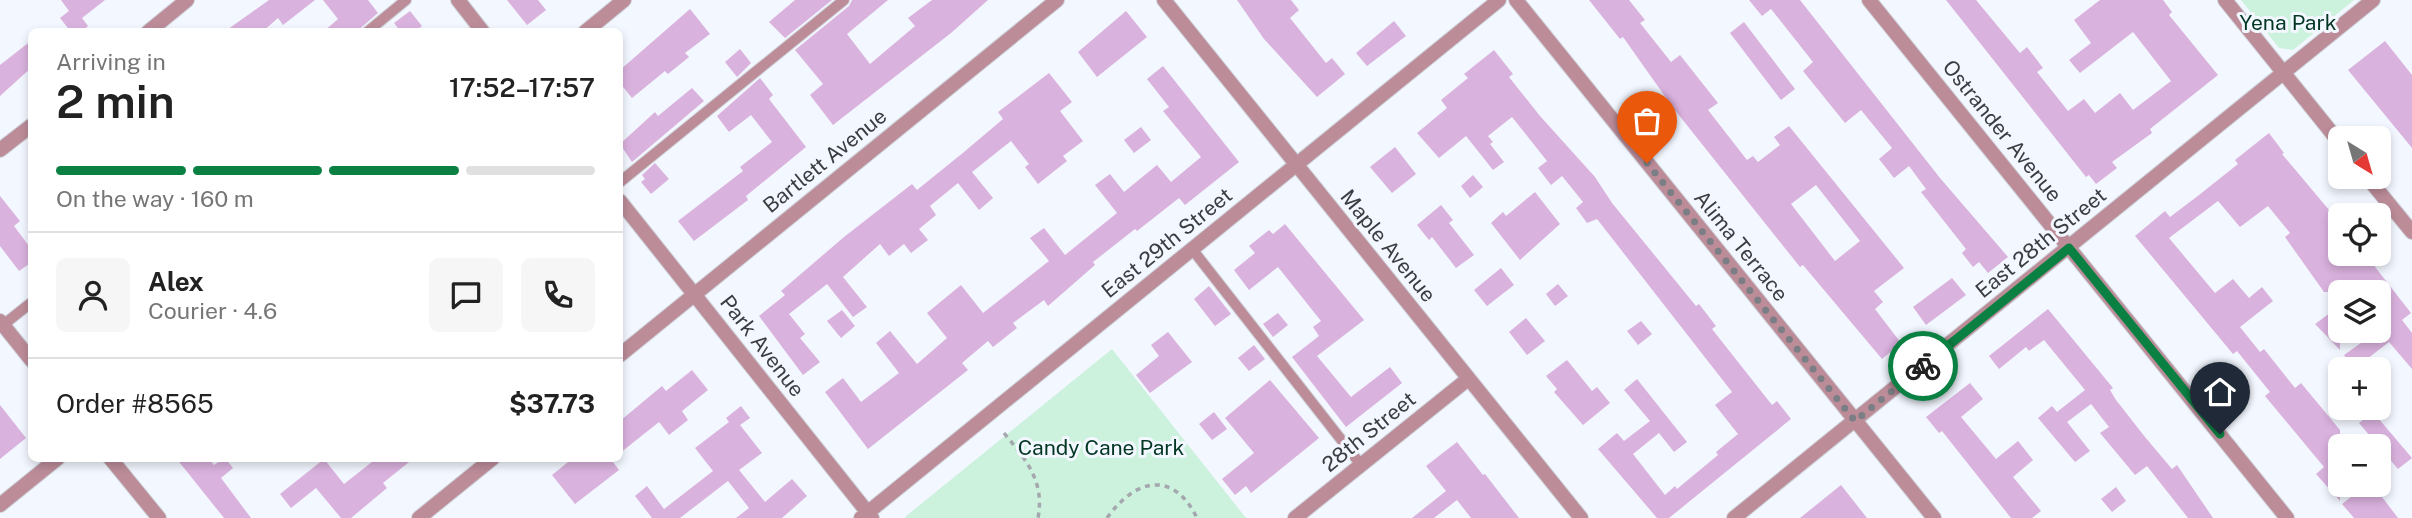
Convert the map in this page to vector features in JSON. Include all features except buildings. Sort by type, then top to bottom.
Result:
[{"type":"street","points":[[153,28],[187,0]]},
{"type":"street","points":[[458,0],[480,28]]},
{"type":"street","points":[[590,28],[624,0]]},
{"type":"street","name":"Bartlett Avenue","points":[[623,353],[1057,0]]},
{"type":"street","name":"Maple Avenue","points":[[1164,0],[1581,518]]},
{"type":"street","name":"East 29th Street","points":[[867,516],[1499,0]]},
{"type":"street","name":"Alima Terrace","points":[[1516,0],[1934,518]]},
{"type":"street","name":"Ostrander Avenue","points":[[1869,0],[2287,518]]},
{"type":"street","points":[[2225,0],[2328,128]]},
{"type":"street","name":"East 28th Street","points":[[1734,518],[2373,0]]},
{"type":"street","points":[[0,150],[28,128]]},
{"type":"street","points":[[2377,189],[2412,232]]},
{"type":"street","name":"Park Avenue","points":[[623,205],[867,516]]},
{"type":"street","points":[[1,323],[28,356]]},
{"type":"street","name":"28th Street","points":[[1295,518],[1468,379]]},
{"type":"street","points":[[0,505],[53,462]]},
{"type":"street","points":[[113,462],[159,518]]},
{"type":"street","points":[[419,518],[488,462]]},
{"type":"lane","points":[[372,28],[406,0]]},
{"type":"lane","points":[[623,180],[844,0]]},
{"type":"lane","points":[[1192,249],[1361,465]]},
{"type":"lane","points":[[1,323],[28,305]]},
{"type":"path","points":[[1004,433],[1030,465],[1038,481],[1041,495],[1038,518]]},
{"type":"path","points":[[1107,518],[1121,499],[1135,489],[1151,485],[1166,486],[1177,492],[1189,502],[1197,518]]},
{"type":"green space","name":"Yena Park","points":[[2241,0],[2354,0],[2293,50],[2279,48]]},
{"type":"green space","name":"Candy Cane Park","points":[[1112,349],[1246,518],[905,517]]},
{"type":"way so far","points":[[1647,163],[1855,421],[1923,366]]},
{"type":"route","points":[[1923,366],[2069,248],[2220,434]]}]
